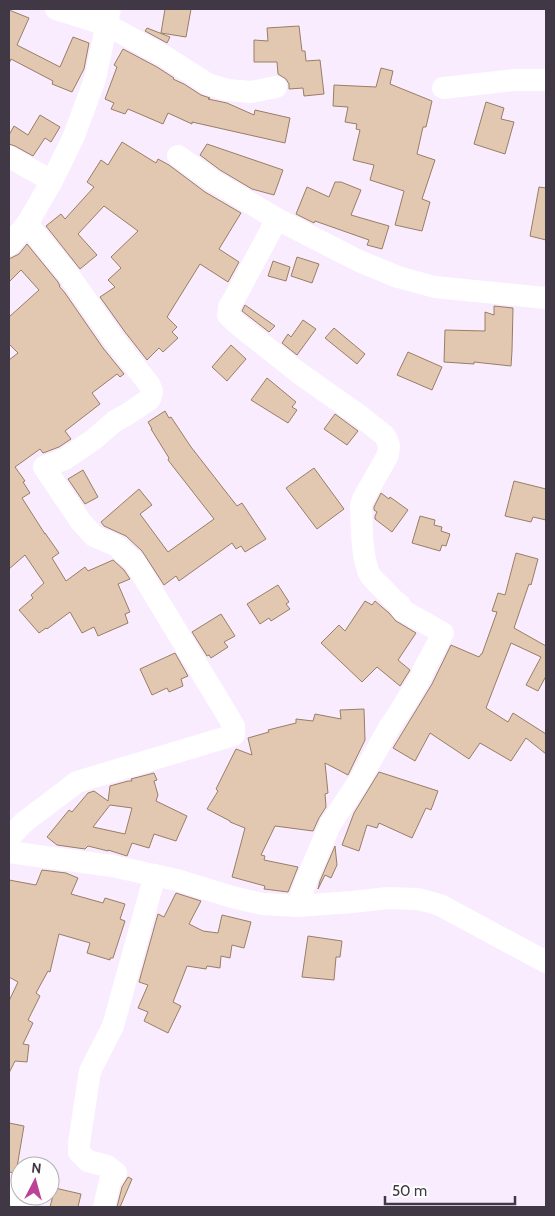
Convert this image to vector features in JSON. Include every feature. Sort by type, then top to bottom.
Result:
[{"type":"street","points":[[56,9],[109,17],[208,84],[227,90],[251,92],[276,87]]},
{"type":"street","points":[[9,245],[27,224],[52,181],[74,136],[95,79],[109,17]]},
{"type":"street","points":[[443,88],[515,80],[546,80]]},
{"type":"street","points":[[178,156],[213,181],[277,219],[359,261],[398,277],[435,287],[546,298]]},
{"type":"street","points":[[9,157],[52,181]]},
{"type":"street","points":[[277,219],[229,307],[228,315],[252,336],[384,435],[389,446],[388,455],[363,499],[361,506],[363,550],[368,570],[392,600],[400,604],[402,610],[443,633],[421,677],[390,726],[361,778],[330,825],[297,906]]},
{"type":"street","points":[[9,838],[23,823],[77,782],[234,735],[234,726],[134,561],[117,546],[94,536],[81,522],[44,467],[66,459],[93,440],[115,421],[126,416],[150,399],[152,392],[150,384],[114,340],[68,274],[27,224]]},
{"type":"street","points":[[9,852],[112,866],[177,880],[232,897],[263,904],[297,906],[388,898],[418,899],[440,905],[546,962]]},
{"type":"street","points":[[104,1207],[110,1181],[116,1174],[107,1166],[88,1161],[79,1152],[87,1088],[90,1071],[113,1026],[155,875]]},
{"type":"street","points":[[9,1193],[18,1194],[24,1207]]},
{"type":"building","points":[[165,9],[191,9],[186,37],[161,33]]},
{"type":"building","points":[[9,10],[29,18],[17,45],[60,67],[73,37],[89,43],[84,69],[72,92],[52,84],[53,81],[11,59],[9,64]]},
{"type":"building","points":[[299,26],[302,51],[305,51],[306,61],[320,60],[324,94],[304,96],[303,88],[289,89],[286,79],[278,74],[277,62],[254,62],[254,40],[268,41],[267,28]]},
{"type":"building","points":[[147,28],[170,37],[167,43],[145,31]]},
{"type":"building","points":[[123,49],[157,67],[173,79],[201,95],[210,98],[208,99],[227,103],[254,115],[255,110],[290,118],[285,143],[192,122],[192,124],[168,113],[163,124],[128,109],[125,114],[111,109],[114,103],[105,99],[117,67],[114,65]]},
{"type":"building","points":[[381,68],[393,71],[390,84],[432,101],[426,127],[423,127],[417,154],[435,160],[422,199],[430,202],[422,231],[395,225],[404,191],[370,180],[374,165],[353,160],[360,130],[356,129],[357,124],[345,122],[348,107],[333,106],[334,85],[376,87]]},
{"type":"building","points":[[486,102],[504,108],[501,119],[514,122],[505,154],[474,144]]},
{"type":"building","points":[[40,115],[60,127],[51,142],[45,138],[33,156],[9,144],[9,135],[14,126],[28,135]]},
{"type":"building","points":[[122,142],[156,163],[158,159],[169,165],[205,192],[241,213],[219,249],[239,262],[228,282],[200,264],[167,317],[177,327],[172,332],[178,338],[163,352],[159,348],[147,360],[100,297],[115,287],[108,280],[121,268],[111,257],[138,231],[104,206],[78,234],[97,255],[80,269],[46,226],[61,214],[65,219],[94,187],[87,182],[101,160],[108,165]]},
{"type":"building","points":[[207,144],[283,170],[274,195],[252,189],[220,170],[200,155]]},
{"type":"building","points":[[335,182],[341,182],[361,190],[351,215],[389,226],[382,249],[367,245],[369,240],[315,221],[314,223],[296,214],[307,187],[329,197]]},
{"type":"building","points":[[539,187],[546,188],[546,240],[530,236]]},
{"type":"building","points":[[27,244],[58,282],[103,348],[124,374],[120,377],[117,374],[92,393],[100,404],[65,431],[71,439],[59,447],[43,453],[40,449],[15,467],[25,481],[23,482],[30,493],[22,498],[59,553],[52,558],[66,581],[85,567],[88,571],[113,560],[124,570],[130,579],[118,584],[130,612],[125,614],[128,623],[98,636],[94,627],[82,633],[70,612],[39,633],[19,610],[33,598],[31,595],[44,583],[25,555],[9,569],[9,360],[18,353],[9,344],[9,317],[39,290],[21,270],[9,282],[9,259],[19,254]]},
{"type":"building","points":[[297,257],[319,264],[312,283],[291,276]]},
{"type":"building","points":[[273,261],[290,267],[286,281],[268,276]]},
{"type":"building","points":[[245,305],[275,326],[269,332],[242,311]]},
{"type":"building","points":[[494,306],[513,308],[511,366],[474,362],[474,364],[444,362],[445,330],[485,331],[485,312],[494,315]]},
{"type":"building","points":[[303,320],[316,329],[297,355],[282,343],[288,334],[291,337]]},
{"type":"building","points":[[334,328],[365,354],[357,364],[325,338]]},
{"type":"building","points":[[231,345],[246,359],[227,381],[212,367]]},
{"type":"building","points":[[408,352],[442,367],[432,390],[397,375]]},
{"type":"building","points":[[267,378],[296,402],[292,407],[297,410],[288,423],[251,400]]},
{"type":"building","points":[[165,411],[237,506],[242,503],[266,539],[245,552],[241,546],[236,549],[232,543],[179,581],[176,576],[164,585],[142,551],[126,536],[104,526],[101,522],[139,489],[152,505],[140,514],[168,552],[214,519],[168,460],[169,458],[151,429],[148,422]]},
{"type":"building","points":[[335,414],[358,431],[347,445],[324,429]]},
{"type":"building","points":[[314,468],[344,509],[317,529],[286,488]]},
{"type":"building","points":[[83,470],[98,497],[85,504],[68,479]]},
{"type":"building","points":[[514,481],[546,489],[546,520],[533,517],[531,522],[505,516]]},
{"type":"building","points":[[381,493],[408,510],[392,532],[375,519],[377,512],[374,510],[374,507]]},
{"type":"building","points":[[420,516],[435,520],[434,525],[442,527],[441,531],[450,534],[446,546],[442,545],[440,551],[412,543]]},
{"type":"building","points":[[516,553],[538,559],[531,585],[529,584],[514,628],[546,646],[546,676],[538,691],[526,685],[541,657],[511,643],[486,708],[508,722],[513,713],[546,734],[546,754],[526,738],[511,761],[480,743],[469,759],[430,733],[415,761],[393,748],[432,684],[451,645],[479,657],[482,654],[497,612],[492,611],[498,593],[505,595]]},
{"type":"building","points":[[278,585],[289,602],[286,604],[290,609],[271,621],[269,618],[260,624],[247,604]]},
{"type":"building","points":[[365,601],[372,605],[375,601],[396,621],[416,633],[398,660],[410,670],[400,686],[377,667],[362,682],[321,643],[339,625],[345,631]]},
{"type":"building","points":[[221,614],[235,636],[224,642],[228,647],[211,658],[209,655],[207,656],[192,632]]},
{"type":"building","points":[[175,653],[188,676],[181,679],[183,686],[169,692],[167,688],[152,695],[140,669]]},
{"type":"building","points":[[364,709],[365,740],[348,775],[325,763],[328,793],[325,794],[326,807],[313,831],[275,826],[261,855],[265,856],[264,860],[298,867],[288,892],[264,889],[265,886],[232,877],[245,828],[207,809],[218,791],[216,789],[236,749],[252,755],[248,738],[269,732],[268,730],[296,723],[296,719],[313,721],[315,714],[341,719],[340,710]]},
{"type":"building","points":[[379,772],[438,791],[431,810],[426,808],[412,838],[379,823],[377,828],[367,825],[359,851],[342,845],[354,813]]},
{"type":"building","points":[[154,773],[157,780],[154,781],[158,795],[156,801],[187,816],[176,841],[154,834],[149,848],[132,843],[127,856],[88,846],[85,849],[57,845],[47,837],[69,810],[72,812],[88,793],[94,791],[108,801],[110,786],[132,781],[131,779]],"holes":[[[110,805],[132,808],[125,834],[93,827]]]},
{"type":"building","points":[[335,846],[337,865],[331,878],[325,875],[318,889],[320,881]]},
{"type":"building","points":[[42,870],[66,873],[78,878],[71,894],[103,903],[105,898],[125,904],[120,919],[125,921],[113,958],[110,958],[110,960],[87,953],[90,943],[59,934],[50,972],[48,971],[36,993],[40,996],[28,1020],[33,1023],[23,1044],[29,1045],[27,1062],[15,1061],[9,1073],[9,1001],[18,982],[9,977],[9,880],[36,885]]},
{"type":"building","points":[[176,893],[201,901],[189,924],[203,931],[218,933],[222,915],[251,922],[244,948],[232,945],[230,958],[221,956],[220,968],[207,966],[206,969],[187,966],[173,1002],[181,1006],[168,1033],[144,1021],[148,1012],[138,1008],[148,985],[139,982],[158,914],[164,917]]},
{"type":"building","points":[[308,936],[342,941],[340,957],[336,957],[334,980],[302,977]]},
{"type":"building","points":[[9,1123],[24,1126],[19,1156],[10,1156],[9,1172]]},
{"type":"building","points":[[128,1177],[132,1179],[120,1207],[117,1207],[122,1187]]},
{"type":"building","points":[[60,1189],[81,1194],[78,1207],[50,1207],[60,1206]]}]
